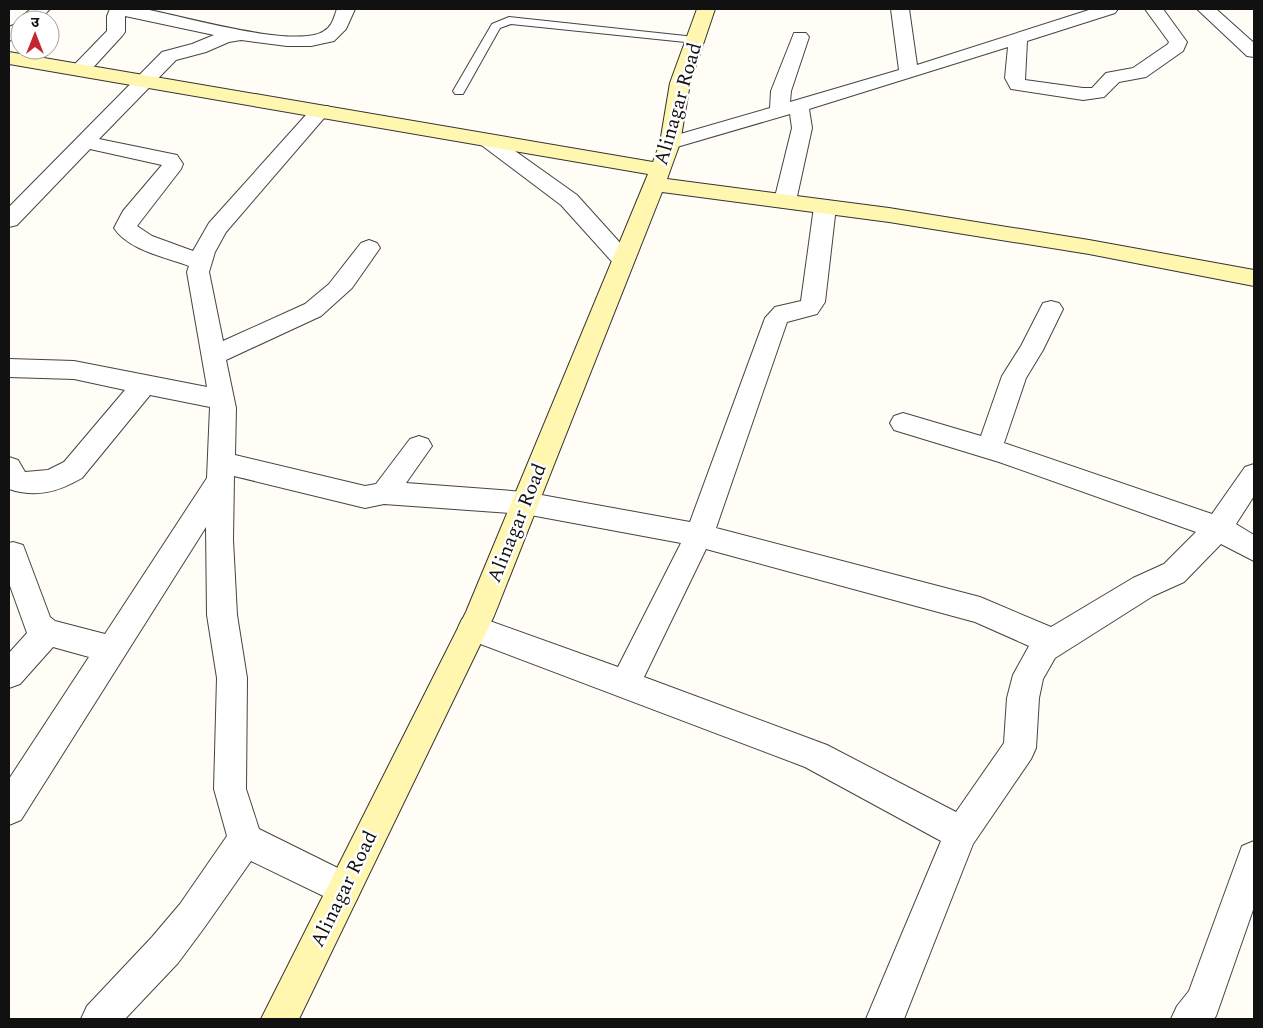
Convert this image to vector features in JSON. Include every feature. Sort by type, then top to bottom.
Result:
[{"type":"street","points":[[81,69],[116,32],[116,16],[120,9],[241,35],[302,42],[320,40],[330,36],[339,25],[346,9]]},
{"type":"street","name":"Alinagar Road","points":[[280,1019],[473,628],[670,143],[680,83],[706,9]]},
{"type":"street","points":[[900,9],[909,73]]},
{"type":"street","points":[[670,143],[909,73],[1109,9]]},
{"type":"street","points":[[1018,38],[1014,78],[1018,85],[1083,94],[1097,93],[1113,77],[1139,73],[1176,47],[1178,42],[1154,9]]},
{"type":"street","points":[[1206,9],[1254,52]]},
{"type":"street","points":[[9,220],[169,56],[199,48],[225,37],[241,35]]},
{"type":"street","points":[[785,201],[802,128],[781,90],[800,37]]},
{"type":"street","points":[[9,58],[321,110],[487,140],[657,177],[785,201],[1089,247],[1254,278]]},
{"type":"street","points":[[321,110],[217,228],[204,252],[198,272],[222,400],[219,540],[222,615],[232,678],[230,789],[245,840],[344,890]]},
{"type":"street","points":[[487,140],[569,200],[623,260]]},
{"type":"street","points":[[84,142],[170,160],[174,164],[131,216],[125,228],[144,241],[201,262]]},
{"type":"street","points":[[625,684],[699,534],[777,318],[783,313],[809,308],[813,302],[825,207]]},
{"type":"street","points":[[214,355],[313,310],[344,284],[369,248]]},
{"type":"street","points":[[989,449],[1014,376],[1032,350],[1051,309]]},
{"type":"street","points":[[9,368],[74,370],[222,400]]},
{"type":"street","points":[[9,468],[10,476],[15,480],[36,483],[53,481],[73,470],[144,384]]},
{"type":"street","points":[[903,423],[989,449],[1218,528],[1254,549]]},
{"type":"street","points":[[384,493],[419,446]]},
{"type":"street","points":[[221,471],[365,497],[384,493],[525,503],[699,534],[980,610],[1052,642]]},
{"type":"street","points":[[9,808],[111,649],[221,471]]},
{"type":"street","points":[[885,1019],[961,833],[1020,748],[1023,698],[1028,675],[1044,648],[1143,587],[1174,573],[1218,528],[1254,475]]},
{"type":"street","points":[[13,554],[38,625],[47,632],[111,649]]},
{"type":"street","points":[[473,628],[774,738],[816,756],[961,833]]},
{"type":"street","points":[[9,674],[47,632]]},
{"type":"street","points":[[100,1019],[170,943],[245,840]]},
{"type":"street","points":[[1190,1019],[1203,1003],[1254,858]]},
{"type":"lane","points":[[459,91],[496,26],[509,20],[548,19],[695,40]]}]
